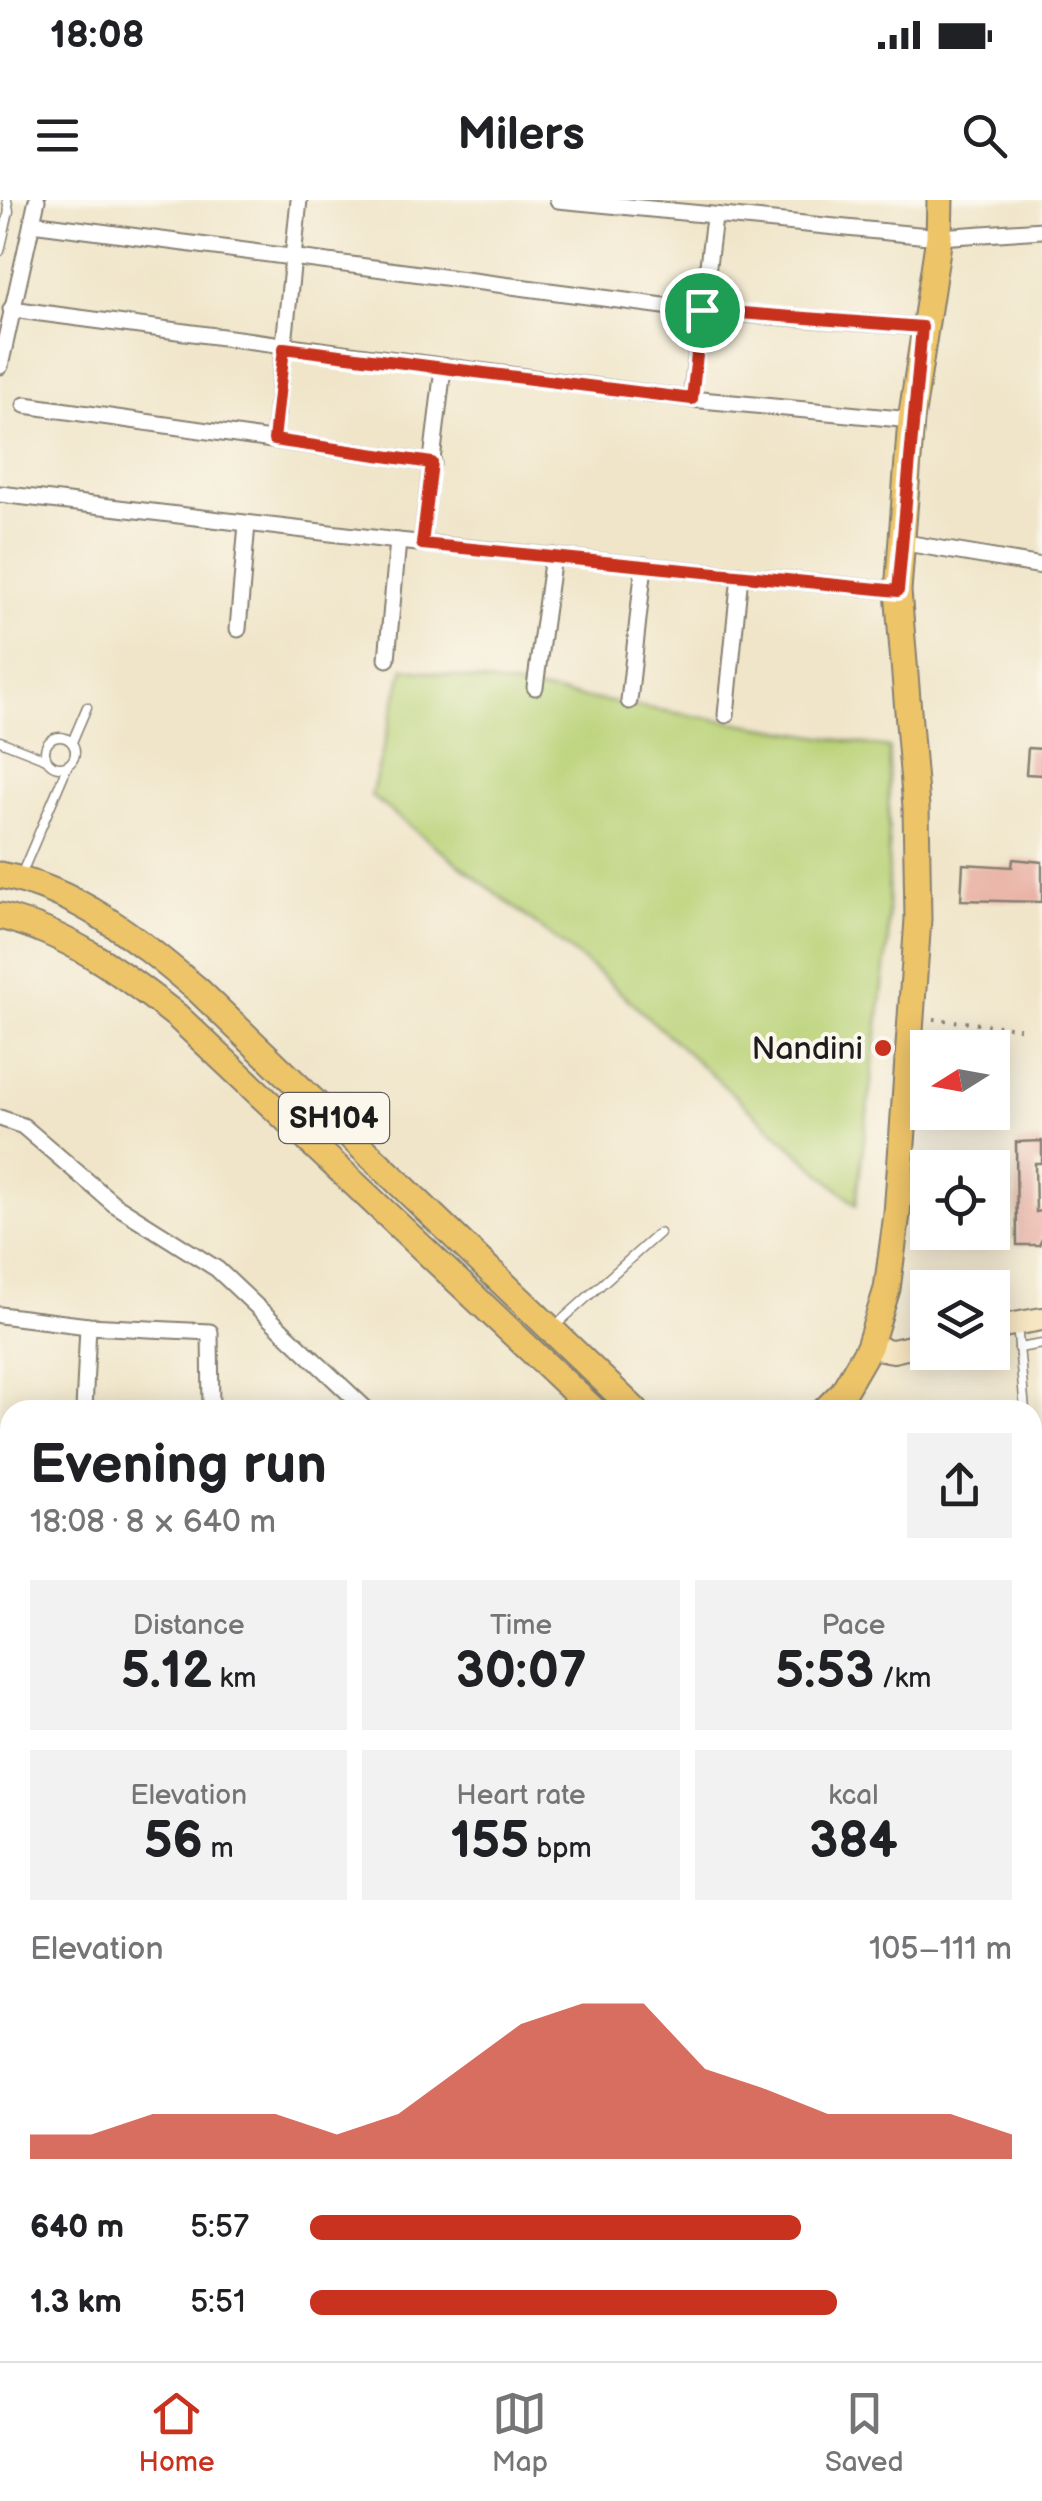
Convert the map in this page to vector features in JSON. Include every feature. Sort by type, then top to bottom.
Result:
[{"type":"main road","points":[[835,1400],[870,1347],[886,1289],[914,1017],[916,807],[898,591],[911,420],[922,327],[939,237],[940,200]]},
{"type":"main road","name":"SH104","points":[[10,877],[78,900],[133,936],[198,990],[625,1400]]},
{"type":"main road","name":"SH104","points":[[0,916],[51,933],[107,962],[177,1016],[583,1400]]},
{"type":"main road","points":[[1010,1324],[1042,1318]]},
{"type":"main road","points":[[870,1347],[893,1350],[910,1347]]},
{"type":"street","points":[[0,366],[37,200]]},
{"type":"street","points":[[274,440],[299,200]]},
{"type":"street","points":[[558,200],[939,237],[1042,230]]},
{"type":"street","points":[[692,399],[714,218]]},
{"type":"street","points":[[32,223],[702,310],[922,327]]},
{"type":"street","points":[[11,309],[692,399],[911,420]]},
{"type":"street","points":[[422,544],[443,368]]},
{"type":"street","points":[[25,405],[432,463]]},
{"type":"street","points":[[0,494],[422,544],[898,591]]},
{"type":"street","points":[[238,630],[247,524]]},
{"type":"street","points":[[387,659],[398,541]]},
{"type":"street","points":[[900,542],[1042,566]]},
{"type":"street","points":[[535,687],[552,556]]},
{"type":"street","points":[[629,700],[644,565]]},
{"type":"street","points":[[726,715],[740,575]]},
{"type":"street","points":[[0,1118],[23,1126],[114,1204],[217,1269],[356,1400]]},
{"type":"street","points":[[0,1314],[88,1326],[210,1332],[211,1400]]},
{"type":"street","points":[[84,1400],[88,1326]]},
{"type":"lane","points":[[0,251],[9,211],[7,200]]},
{"type":"lane","points":[[10,877],[75,756],[72,742],[88,707]]},
{"type":"lane","points":[[46,759],[50,741],[64,738],[72,742]]},
{"type":"lane","points":[[0,741],[46,759],[57,768],[67,766]]},
{"type":"lane","points":[[552,1329],[659,1232]]},
{"type":"lane","points":[[1017,1323],[1023,1400]]},
{"type":"lane","points":[[1019,1348],[1042,1344]]},
{"type":"path","points":[[914,1017],[1028,1029]]},
{"type":"green space","points":[[404,668],[889,748],[888,944],[856,1205],[601,975],[371,796]]},
{"type":"building","points":[[1028,748],[1042,749],[1042,775],[1026,774]]},
{"type":"building","points":[[1013,859],[1042,862],[1042,902],[961,900],[963,864],[1012,867]]},
{"type":"building","points":[[1042,1141],[1042,1163],[1035,1163],[1036,1212],[1042,1211],[1042,1239],[1039,1245],[1017,1245],[1016,1142]]},
{"type":"place","name":"Nandini","points":[[883,1048]]},
{"type":"route","points":[[702,310],[922,327],[898,591],[422,544],[432,463],[274,440],[284,348],[692,399],[702,310]]}]
